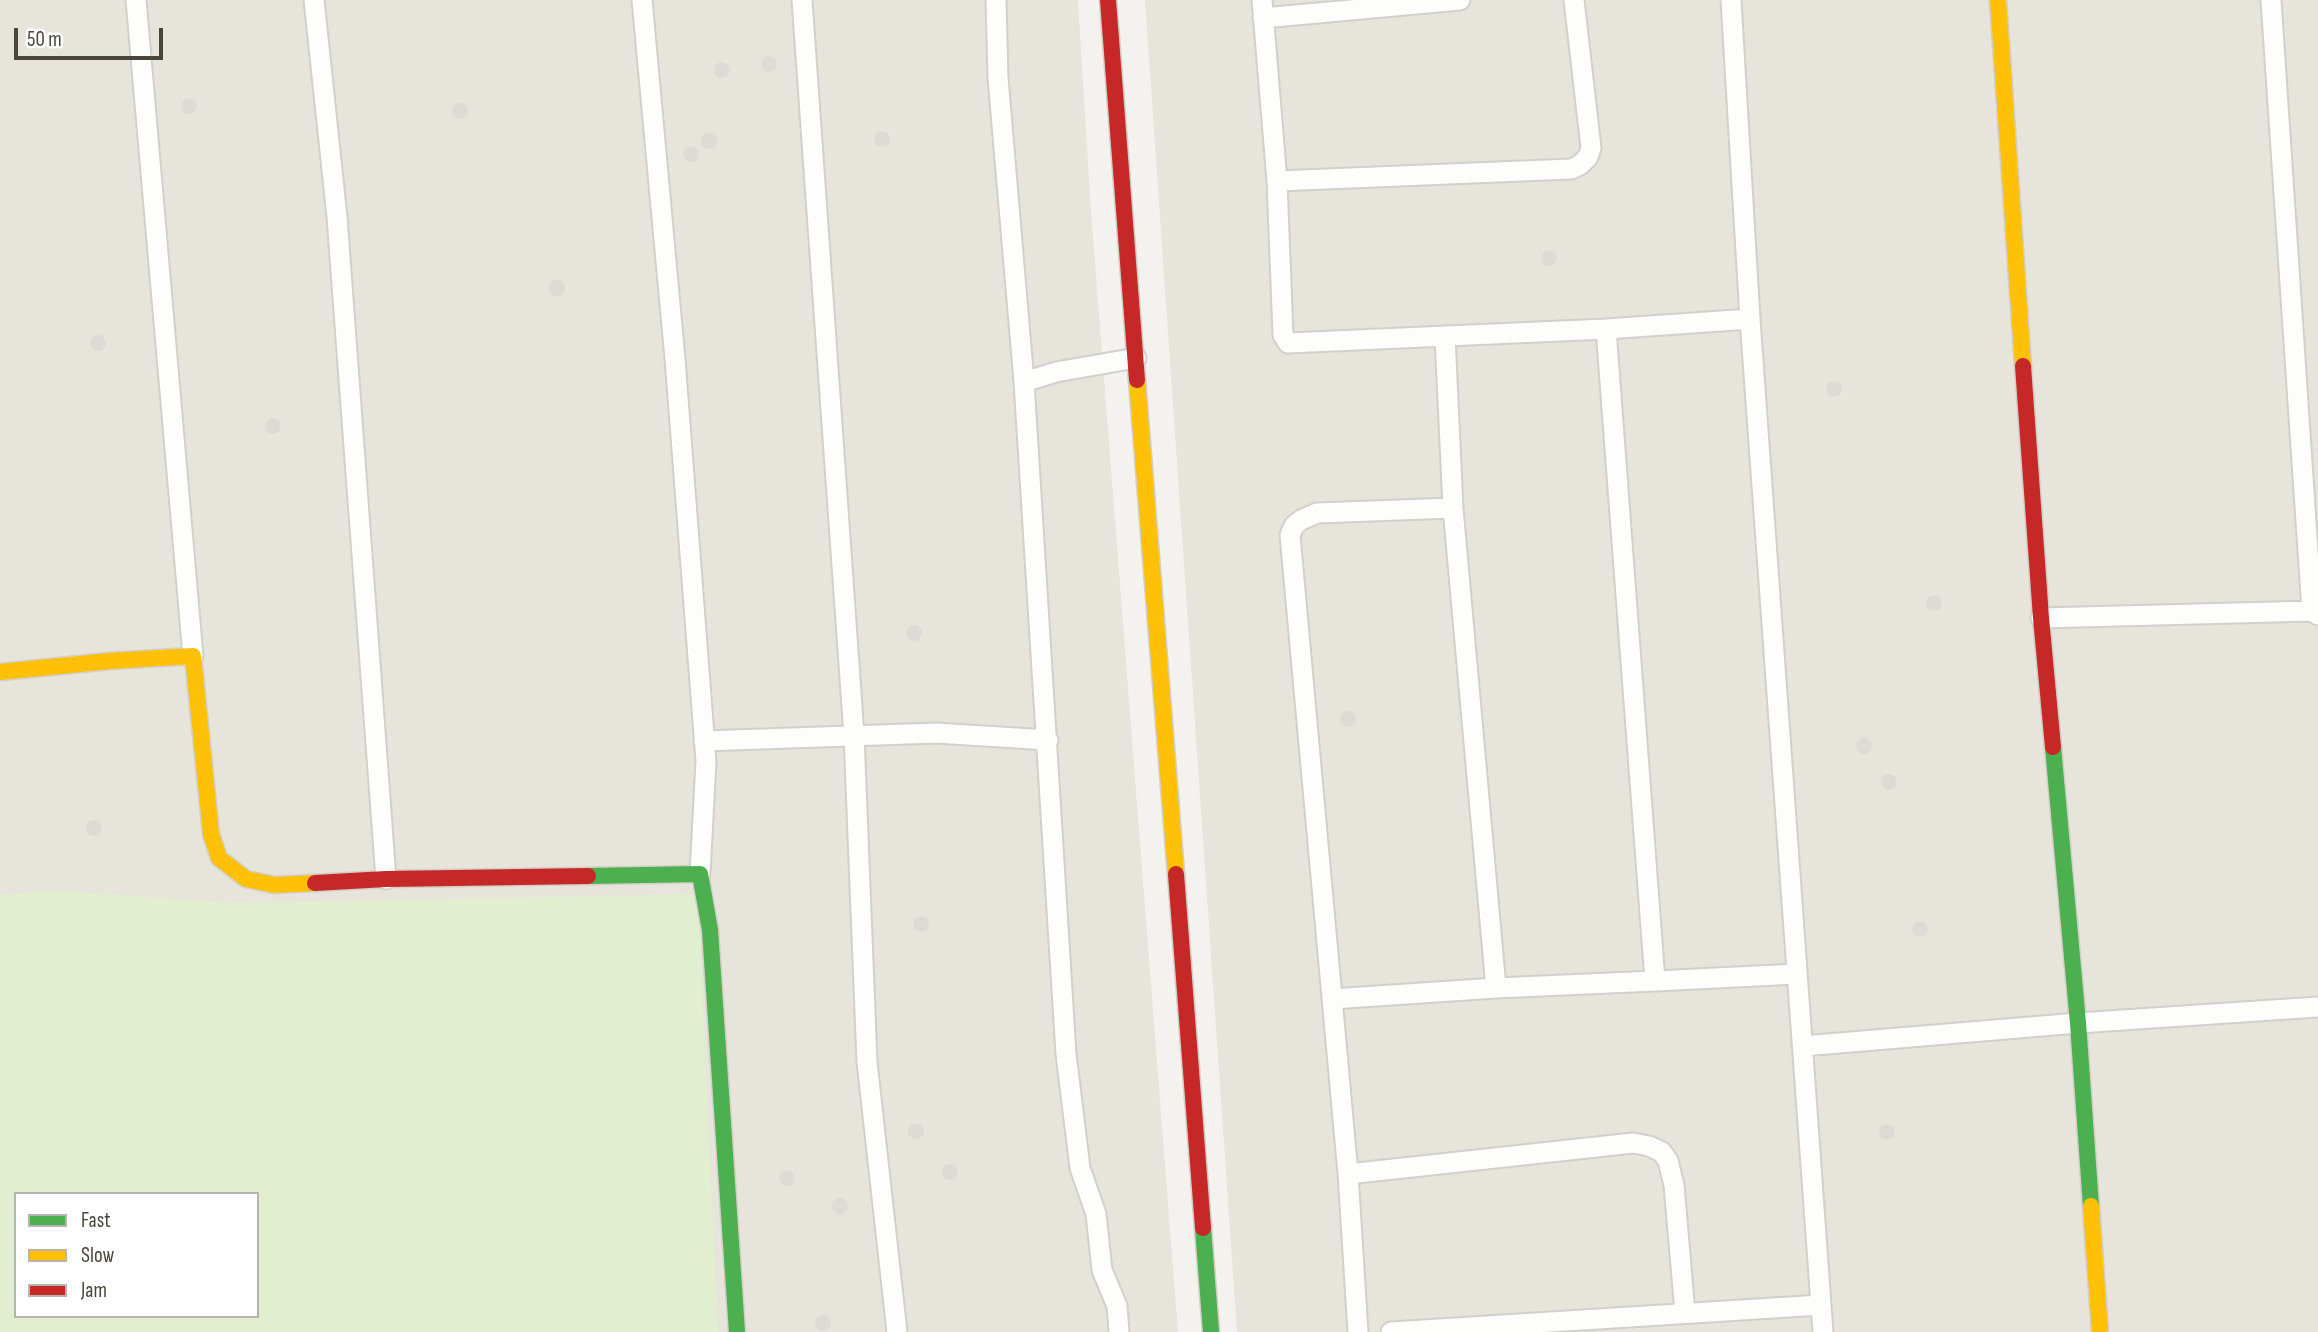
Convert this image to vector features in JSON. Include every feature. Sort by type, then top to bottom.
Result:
[{"type":"street","points":[[136,0],[193,656],[211,834],[219,858],[246,879],[275,885],[386,879],[701,874]]},
{"type":"street","points":[[314,0],[337,217],[386,879]]},
{"type":"street","points":[[642,0],[675,359],[704,741],[705,813],[701,874],[710,930],[737,1332]]},
{"type":"street","points":[[802,0],[854,735],[867,1062],[897,1332]]},
{"type":"street","points":[[996,0],[998,78],[1024,382],[1066,1054],[1080,1168],[1096,1214],[1102,1270],[1117,1306],[1119,1332]]},
{"type":"street","points":[[1108,0],[1211,1332]]},
{"type":"street","points":[[1460,0],[1262,9],[1277,181],[1283,335],[1288,343],[1606,330],[1750,319]]},
{"type":"street","points":[[1277,181],[1571,169],[1580,165],[1588,157],[1591,148],[1574,0]]},
{"type":"street","points":[[1731,0],[1750,319],[1822,1332]]},
{"type":"street","points":[[1998,0],[2041,618],[2078,1023],[2100,1332]]},
{"type":"street","points":[[2041,618],[2315,613],[2271,0]]},
{"type":"street","points":[[1606,330],[1655,981]]},
{"type":"street","points":[[1445,336],[1453,508],[1496,988]]},
{"type":"street","points":[[1024,382],[1066,370],[1136,358]]},
{"type":"street","points":[[1359,1332],[1348,1174],[1290,535],[1301,520],[1317,513],[1453,508]]},
{"type":"street","points":[[0,672],[193,656]]},
{"type":"street","points":[[704,741],[936,733],[1048,740]]},
{"type":"street","points":[[1332,999],[1496,988],[1797,974]]},
{"type":"street","points":[[1803,1046],[2078,1023],[2318,1007]]},
{"type":"street","points":[[1348,1174],[1633,1143],[1649,1146],[1662,1152],[1668,1161],[1674,1185],[1685,1313]]},
{"type":"street","points":[[1391,1332],[1821,1305]]},
{"type":"shaded area","points":[[0,0],[1078,0],[1091,211],[1178,1332],[0,1332]]},
{"type":"shaded area","points":[[1145,0],[2318,0],[2318,1332],[1237,1332]]},
{"type":"green space","points":[[57,891],[234,903],[698,894],[718,1332],[0,1332],[0,895]]},
{"type":"building","points":[[766,56],[772,56],[777,64],[775,70],[766,72],[761,67],[761,61]]},
{"type":"building","points":[[719,62],[725,62],[730,70],[728,76],[719,78],[714,73],[714,67]]},
{"type":"building","points":[[186,98],[192,98],[197,106],[195,112],[186,114],[181,109],[181,103]]},
{"type":"building","points":[[457,103],[463,103],[468,111],[466,117],[457,119],[452,114],[452,108]]},
{"type":"building","points":[[879,131],[885,131],[890,139],[888,145],[879,147],[874,142],[874,136]]},
{"type":"building","points":[[706,133],[712,133],[717,141],[715,147],[706,149],[701,144],[701,138]]},
{"type":"building","points":[[688,146],[694,146],[699,154],[697,160],[688,162],[683,157],[683,151]]},
{"type":"building","points":[[1546,250],[1552,250],[1557,258],[1555,264],[1546,266],[1541,261],[1541,255]]},
{"type":"building","points":[[554,280],[560,280],[565,288],[563,294],[554,296],[549,291],[549,285]]},
{"type":"building","points":[[95,335],[101,335],[106,343],[104,349],[95,351],[90,346],[90,340]]},
{"type":"building","points":[[1831,381],[1837,381],[1842,389],[1840,395],[1831,397],[1826,392],[1826,386]]},
{"type":"building","points":[[270,418],[276,418],[281,426],[279,432],[270,434],[265,429],[265,423]]},
{"type":"building","points":[[1931,595],[1937,595],[1942,603],[1940,609],[1931,611],[1926,606],[1926,600]]},
{"type":"building","points":[[911,625],[917,625],[922,633],[920,639],[911,641],[906,636],[906,630]]},
{"type":"building","points":[[1345,711],[1351,711],[1356,719],[1354,725],[1345,727],[1340,722],[1340,716]]},
{"type":"building","points":[[1861,738],[1867,738],[1872,746],[1870,752],[1861,754],[1856,749],[1856,743]]},
{"type":"building","points":[[1886,774],[1892,774],[1897,782],[1895,788],[1886,790],[1881,785],[1881,779]]},
{"type":"building","points":[[91,820],[97,820],[102,828],[100,834],[91,836],[86,831],[86,825]]},
{"type":"building","points":[[918,916],[924,916],[929,924],[927,930],[918,932],[913,927],[913,921]]},
{"type":"building","points":[[1917,921],[1923,921],[1928,929],[1926,935],[1917,937],[1912,932],[1912,926]]},
{"type":"building","points":[[913,1123],[919,1123],[924,1131],[922,1137],[913,1139],[908,1134],[908,1128]]},
{"type":"building","points":[[1884,1124],[1890,1124],[1895,1132],[1893,1138],[1884,1140],[1879,1135],[1879,1129]]},
{"type":"building","points":[[947,1164],[953,1164],[958,1172],[956,1178],[947,1180],[942,1175],[942,1169]]},
{"type":"building","points":[[784,1170],[790,1170],[795,1178],[793,1184],[784,1186],[779,1181],[779,1175]]},
{"type":"building","points":[[837,1198],[843,1198],[848,1206],[846,1212],[837,1214],[832,1209],[832,1203]]},
{"type":"building","points":[[820,1315],[826,1315],[831,1323],[829,1329],[820,1331],[815,1326],[815,1320]]},
{"type":"traffic: fast","points":[[2053,747],[2078,1023],[2091,1206]]},
{"type":"traffic: fast","points":[[588,876],[700,874],[710,930],[737,1332]]},
{"type":"traffic: fast","points":[[1203,1228],[1211,1332]]},
{"type":"traffic: slow","points":[[1998,0],[2023,366]]},
{"type":"traffic: slow","points":[[1137,380],[1176,874]]},
{"type":"traffic: slow","points":[[0,672],[193,656],[211,834],[219,858],[246,879],[275,885],[315,883]]},
{"type":"traffic: slow","points":[[2091,1206],[2100,1332]]},
{"type":"traffic: jam","points":[[1108,0],[1137,380]]},
{"type":"traffic: jam","points":[[2023,366],[2053,747]]},
{"type":"traffic: jam","points":[[1176,874],[1203,1228]]},
{"type":"traffic: jam","points":[[315,883],[386,879],[588,876]]}]
